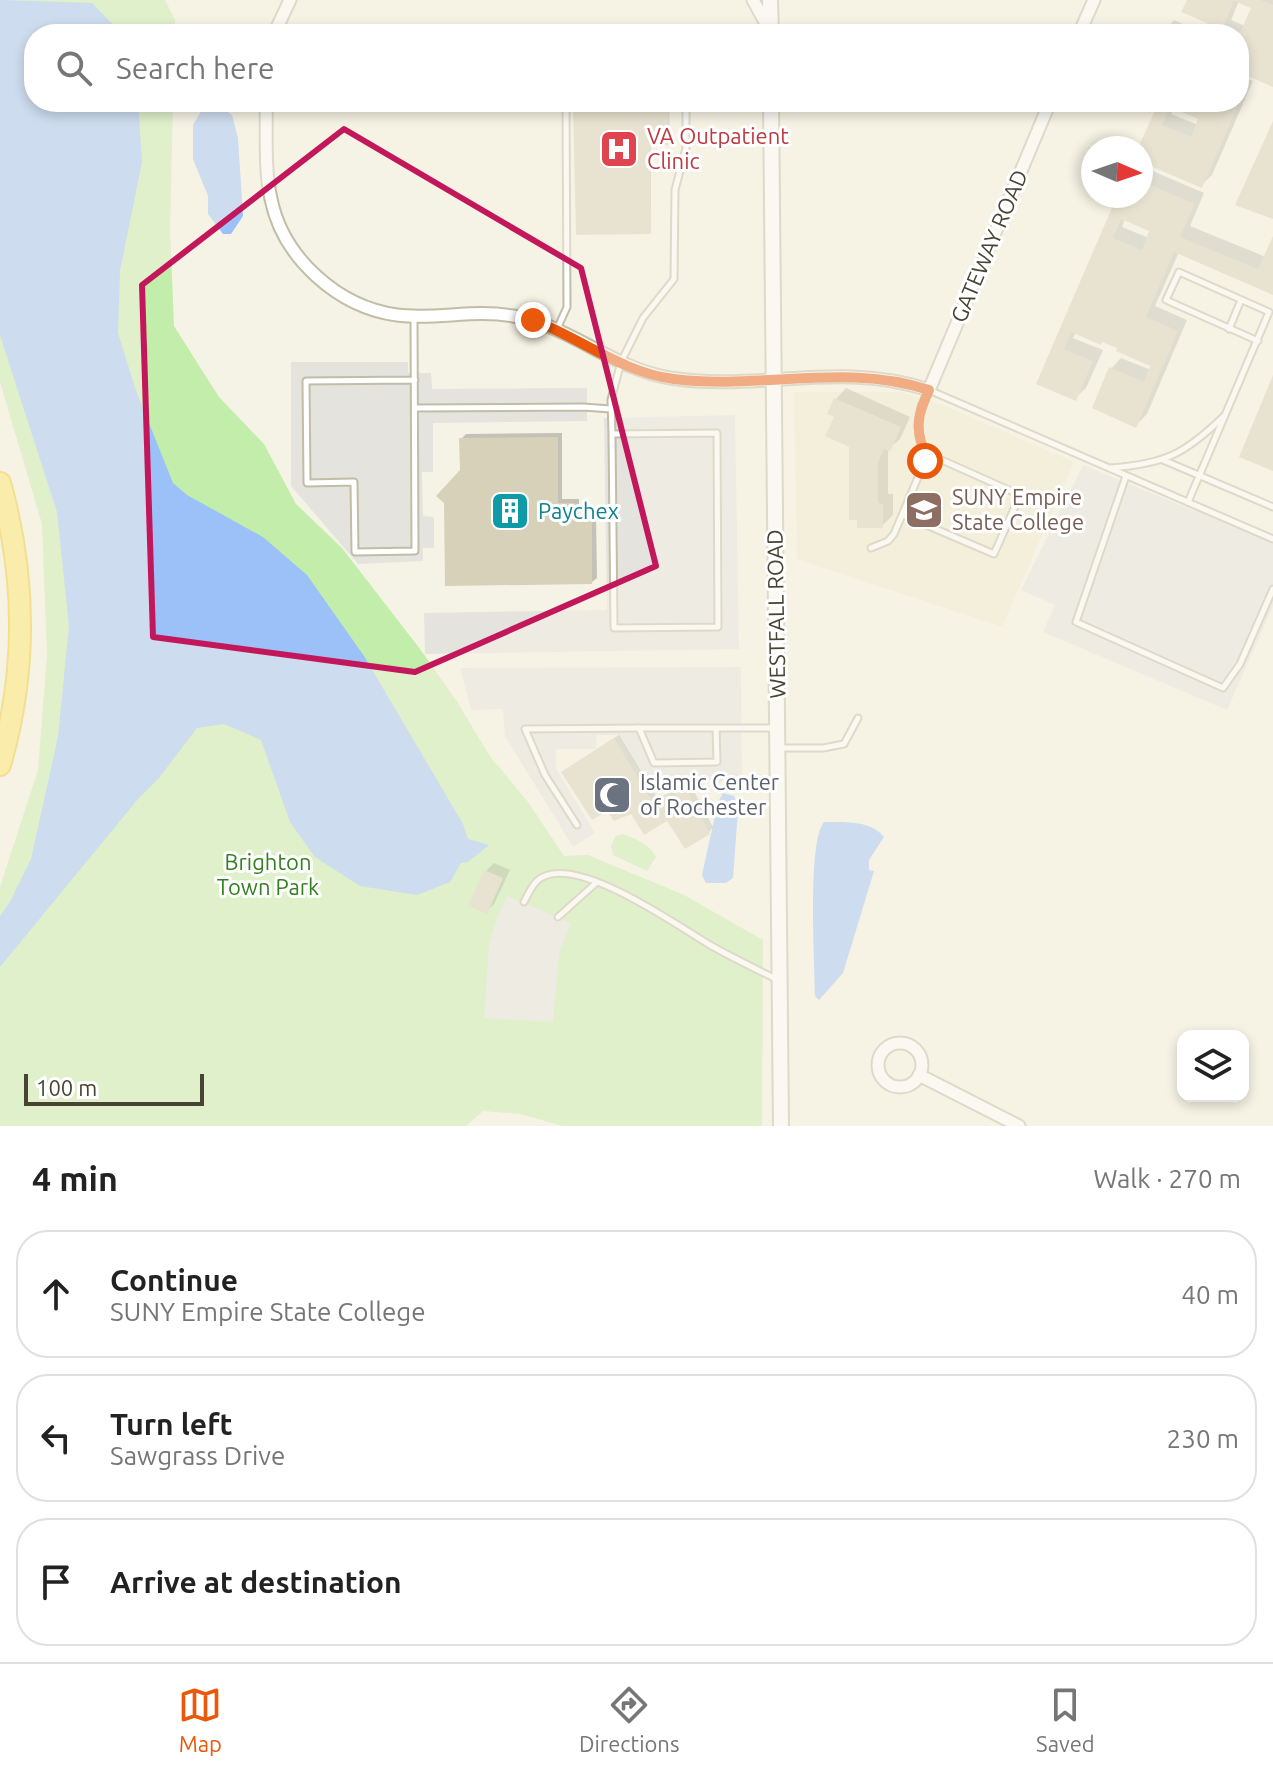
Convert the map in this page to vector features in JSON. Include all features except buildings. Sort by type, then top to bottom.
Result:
[{"type":"highway","points":[[0,483],[17,566],[20,636],[14,705],[0,765]]},
{"type":"street","points":[[279,24],[290,0]]},
{"type":"street","points":[[753,0],[765,24]]},
{"type":"street","points":[[770,0],[770,24]]},
{"type":"street","points":[[1083,24],[1094,0]]},
{"type":"street","points":[[267,112],[271,200],[277,221],[300,259],[344,297],[378,311],[414,316],[501,314],[533,320],[621,362],[655,376],[673,379],[718,381],[837,375],[879,377],[929,390]]},
{"type":"street","name":"WESTFALL ROAD","points":[[771,112],[781,1126]]},
{"type":"street","name":"GATEWAY ROAD","points":[[929,390],[1046,112]]},
{"type":"street","points":[[919,1075],[1019,1126]]},
{"type":"lane","points":[[557,330],[567,307],[566,112]]},
{"type":"lane","points":[[612,434],[717,433],[718,627],[614,628],[611,409],[614,384],[621,362],[643,318],[674,279],[675,190],[686,148],[686,112]]},
{"type":"lane","points":[[1188,502],[1258,341],[1269,312],[1179,272],[1166,300],[1258,341]]},
{"type":"lane","points":[[1229,329],[1241,300]]},
{"type":"lane","points":[[414,316],[415,380],[415,551],[355,552],[354,482],[307,483],[306,381],[415,380]]},
{"type":"lane","points":[[871,548],[888,541],[903,515],[925,461],[926,453],[918,427],[921,406],[929,390],[1273,539]]},
{"type":"lane","points":[[415,408],[611,409]]},
{"type":"lane","points":[[1109,468],[1162,460],[1190,448],[1226,413]]},
{"type":"lane","points":[[903,515],[994,554],[1020,495],[926,453]]},
{"type":"lane","points":[[1162,460],[1273,507]]},
{"type":"lane","points":[[1126,476],[1076,622],[1223,688],[1240,664],[1273,589]]},
{"type":"lane","points":[[778,748],[823,748],[844,744],[858,718]]},
{"type":"lane","points":[[639,728],[654,763],[717,762],[716,728]]},
{"type":"lane","points":[[577,825],[545,775],[525,729],[778,728]]},
{"type":"lane","points":[[524,902],[538,880],[547,876],[569,876],[596,883],[639,900],[709,945],[780,981]]},
{"type":"lane","points":[[558,917],[596,883]]},
{"type":"highlighted area","points":[[344,129],[581,268],[656,566],[415,672],[153,637],[142,285]]},
{"type":"shaded area","points":[[291,362],[408,362],[408,373],[431,373],[432,389],[587,388],[587,421],[433,423],[433,472],[422,472],[423,516],[434,517],[434,548],[423,548],[423,561],[358,564],[291,486]]},
{"type":"shaded area","name":"SUNY Empire State College","points":[[794,392],[900,392],[941,404],[1074,462],[1002,627],[797,559]]},
{"type":"shaded area","points":[[735,415],[739,649],[425,654],[424,613],[607,610],[604,418]]},
{"type":"shaded area","points":[[1083,465],[1195,511],[1199,503],[1273,534],[1273,606],[1227,710],[1043,632],[1055,605],[1021,590]]},
{"type":"shaded area","points":[[741,667],[742,781],[646,781],[618,735],[597,735],[596,749],[556,749],[556,768],[595,833],[573,847],[505,736],[503,709],[471,710],[460,668]]},
{"type":"shaded area","points":[[507,896],[571,923],[559,954],[553,1022],[484,1018],[489,945]]},
{"type":"green space","name":"Brighton Town Park","points":[[0,0],[165,0],[175,24],[24,24],[24,112],[173,112],[170,229],[174,326],[219,397],[264,444],[296,504],[342,548],[420,649],[489,755],[528,802],[564,856],[588,855],[684,895],[763,940],[762,1126],[563,1126],[520,1114],[483,1111],[466,1126],[0,1126],[0,887],[38,770],[47,656],[42,524],[0,382]]},
{"type":"green space","points":[[622,834],[641,842],[656,857],[647,871],[613,855],[611,846],[616,836]]},
{"type":"water","points":[[0,0],[92,3],[112,24],[24,24],[24,112],[139,112],[142,162],[120,271],[118,333],[135,388],[173,483],[187,495],[263,537],[307,575],[364,656],[463,824],[468,839],[489,845],[468,862],[461,863],[450,882],[417,895],[360,886],[315,857],[290,822],[261,740],[224,724],[197,728],[159,778],[138,799],[0,967],[0,916],[31,859],[58,737],[69,626],[57,512],[0,335]]},
{"type":"water","points":[[201,112],[228,112],[232,115],[238,138],[243,216],[231,234],[223,234],[208,214],[208,196],[193,159],[193,125]]},
{"type":"water","points":[[723,793],[734,796],[738,809],[733,878],[726,883],[706,883],[702,875],[718,802]]},
{"type":"water","points":[[824,822],[865,825],[879,831],[884,837],[869,860],[869,870],[874,871],[843,973],[819,1000],[815,996],[814,877],[815,853]]},
{"type":"place","name":"VA Outpatient Clinic","points":[[619,149]]},
{"type":"place","name":"SUNY Empire State College","points":[[924,510]]},
{"type":"place","name":"Paychex","points":[[510,511]]},
{"type":"place","name":"Islamic Center of Rochester","points":[[612,795]]},
{"type":"route","points":[[533,320],[655,376],[694,381],[837,375],[879,377],[929,390],[921,406],[918,427],[926,453],[925,461]]}]
